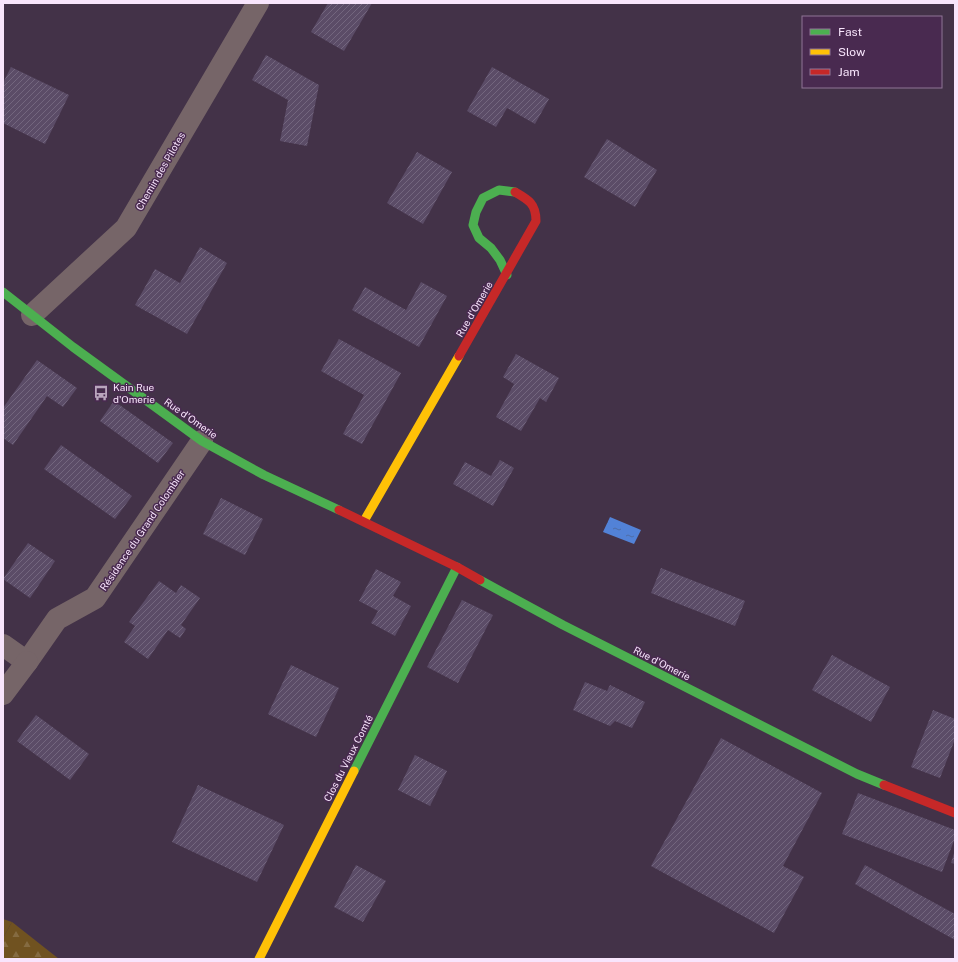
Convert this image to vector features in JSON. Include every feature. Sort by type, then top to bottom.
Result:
[{"type":"street","name":"Chemin des Pilotes","points":[[32,315],[126,228],[258,3]]},
{"type":"street","name":"Rue d'Omerie","points":[[364,520],[507,274],[536,221],[536,211],[528,200],[515,192],[499,190],[483,198],[476,212],[473,225],[479,238],[491,248],[500,260],[507,274]]},
{"type":"street","name":"Rue d'Omerie","points":[[3,292],[73,348],[202,441],[264,475],[364,520],[457,567],[563,625],[857,774],[955,813]]},
{"type":"street","name":"Résidence du Grand Colombier","points":[[3,694],[57,619],[95,598],[202,441]]},
{"type":"street","name":"Clos du Vieux Comté","points":[[259,959],[457,567]]},
{"type":"street","points":[[3,645],[27,662]]},
{"type":"green space","points":[[3,919],[12,922],[3,938]]},
{"type":"green space","points":[[12,922],[59,959],[3,959],[3,938]]},
{"type":"water","points":[[610,517],[641,530],[634,544],[603,532]]},
{"type":"building","points":[[328,3],[372,3],[344,51],[311,32]]},
{"type":"building","points":[[266,55],[319,85],[307,146],[280,141],[288,100],[252,80]]},
{"type":"building","points":[[11,67],[69,95],[45,144],[3,123],[3,83]]},
{"type":"building","points":[[492,67],[549,99],[535,124],[507,108],[496,127],[467,111]]},
{"type":"building","points":[[607,139],[657,170],[635,207],[584,177]]},
{"type":"building","points":[[417,152],[452,172],[423,224],[387,203]]},
{"type":"building","points":[[200,247],[227,263],[187,334],[135,305],[155,269],[180,283]]},
{"type":"building","points":[[421,282],[447,296],[419,347],[352,310],[365,287],[406,310]]},
{"type":"building","points":[[339,339],[401,373],[362,444],[343,434],[364,395],[321,371]]},
{"type":"building","points":[[516,354],[559,378],[546,402],[540,398],[521,431],[496,417],[514,384],[503,377]]},
{"type":"building","points":[[37,360],[77,388],[63,407],[47,396],[13,445],[3,438],[3,408]]},
{"type":"building","points":[[114,401],[173,443],[158,463],[100,421]]},
{"type":"building","points":[[61,445],[132,496],[115,519],[44,469]]},
{"type":"building","points":[[500,460],[514,468],[493,506],[453,484],[465,462],[491,476]]},
{"type":"building","points":[[221,498],[263,519],[245,555],[203,534]]},
{"type":"building","points":[[28,543],[55,561],[30,598],[3,579]]},
{"type":"building","points":[[661,568],[745,601],[735,626],[651,593]]},
{"type":"building","points":[[376,569],[401,582],[393,596],[411,606],[395,636],[371,623],[378,611],[359,601]]},
{"type":"building","points":[[159,581],[176,593],[181,585],[200,598],[181,625],[186,629],[180,638],[168,630],[148,659],[124,642],[135,626],[129,622]]},
{"type":"building","points":[[462,600],[493,615],[458,683],[427,667]]},
{"type":"building","points":[[832,655],[890,687],[871,722],[812,690]]},
{"type":"building","points":[[291,665],[339,688],[316,737],[268,714]]},
{"type":"building","points":[[585,682],[607,691],[610,685],[645,702],[632,728],[615,721],[610,726],[573,710]]},
{"type":"building","points":[[933,710],[955,719],[955,739],[940,778],[911,767]]},
{"type":"building","points":[[36,715],[89,754],[70,780],[17,741]]},
{"type":"building","points":[[721,738],[822,793],[783,866],[804,877],[774,933],[651,866]]},
{"type":"building","points":[[415,755],[447,771],[430,806],[398,790]]},
{"type":"building","points":[[198,785],[284,825],[257,882],[172,842]]},
{"type":"building","points":[[858,793],[955,830],[955,838],[942,872],[842,834]]},
{"type":"building","points":[[955,850],[955,864],[951,863]]},
{"type":"building","points":[[356,865],[386,881],[363,922],[334,907]]},
{"type":"building","points":[[865,865],[955,914],[955,940],[855,884]]},
{"type":"traffic: fast","points":[[507,275],[500,260],[491,248],[479,238],[473,225],[476,212],[483,198],[499,190],[515,192]]},
{"type":"traffic: fast","points":[[3,292],[73,347],[202,441],[264,475],[339,510]]},
{"type":"traffic: fast","points":[[354,771],[457,567]]},
{"type":"traffic: fast","points":[[480,580],[563,625],[857,774],[884,785]]},
{"type":"traffic: slow","points":[[364,521],[459,356]]},
{"type":"traffic: slow","points":[[259,959],[354,771]]},
{"type":"traffic: jam","points":[[459,356],[536,221],[535,210],[531,203],[515,192]]},
{"type":"traffic: jam","points":[[339,510],[457,567],[480,580]]},
{"type":"traffic: jam","points":[[884,785],[955,813]]},
{"type":"place","name":"Kain Rue d'Omerie","points":[[101,393]]}]
